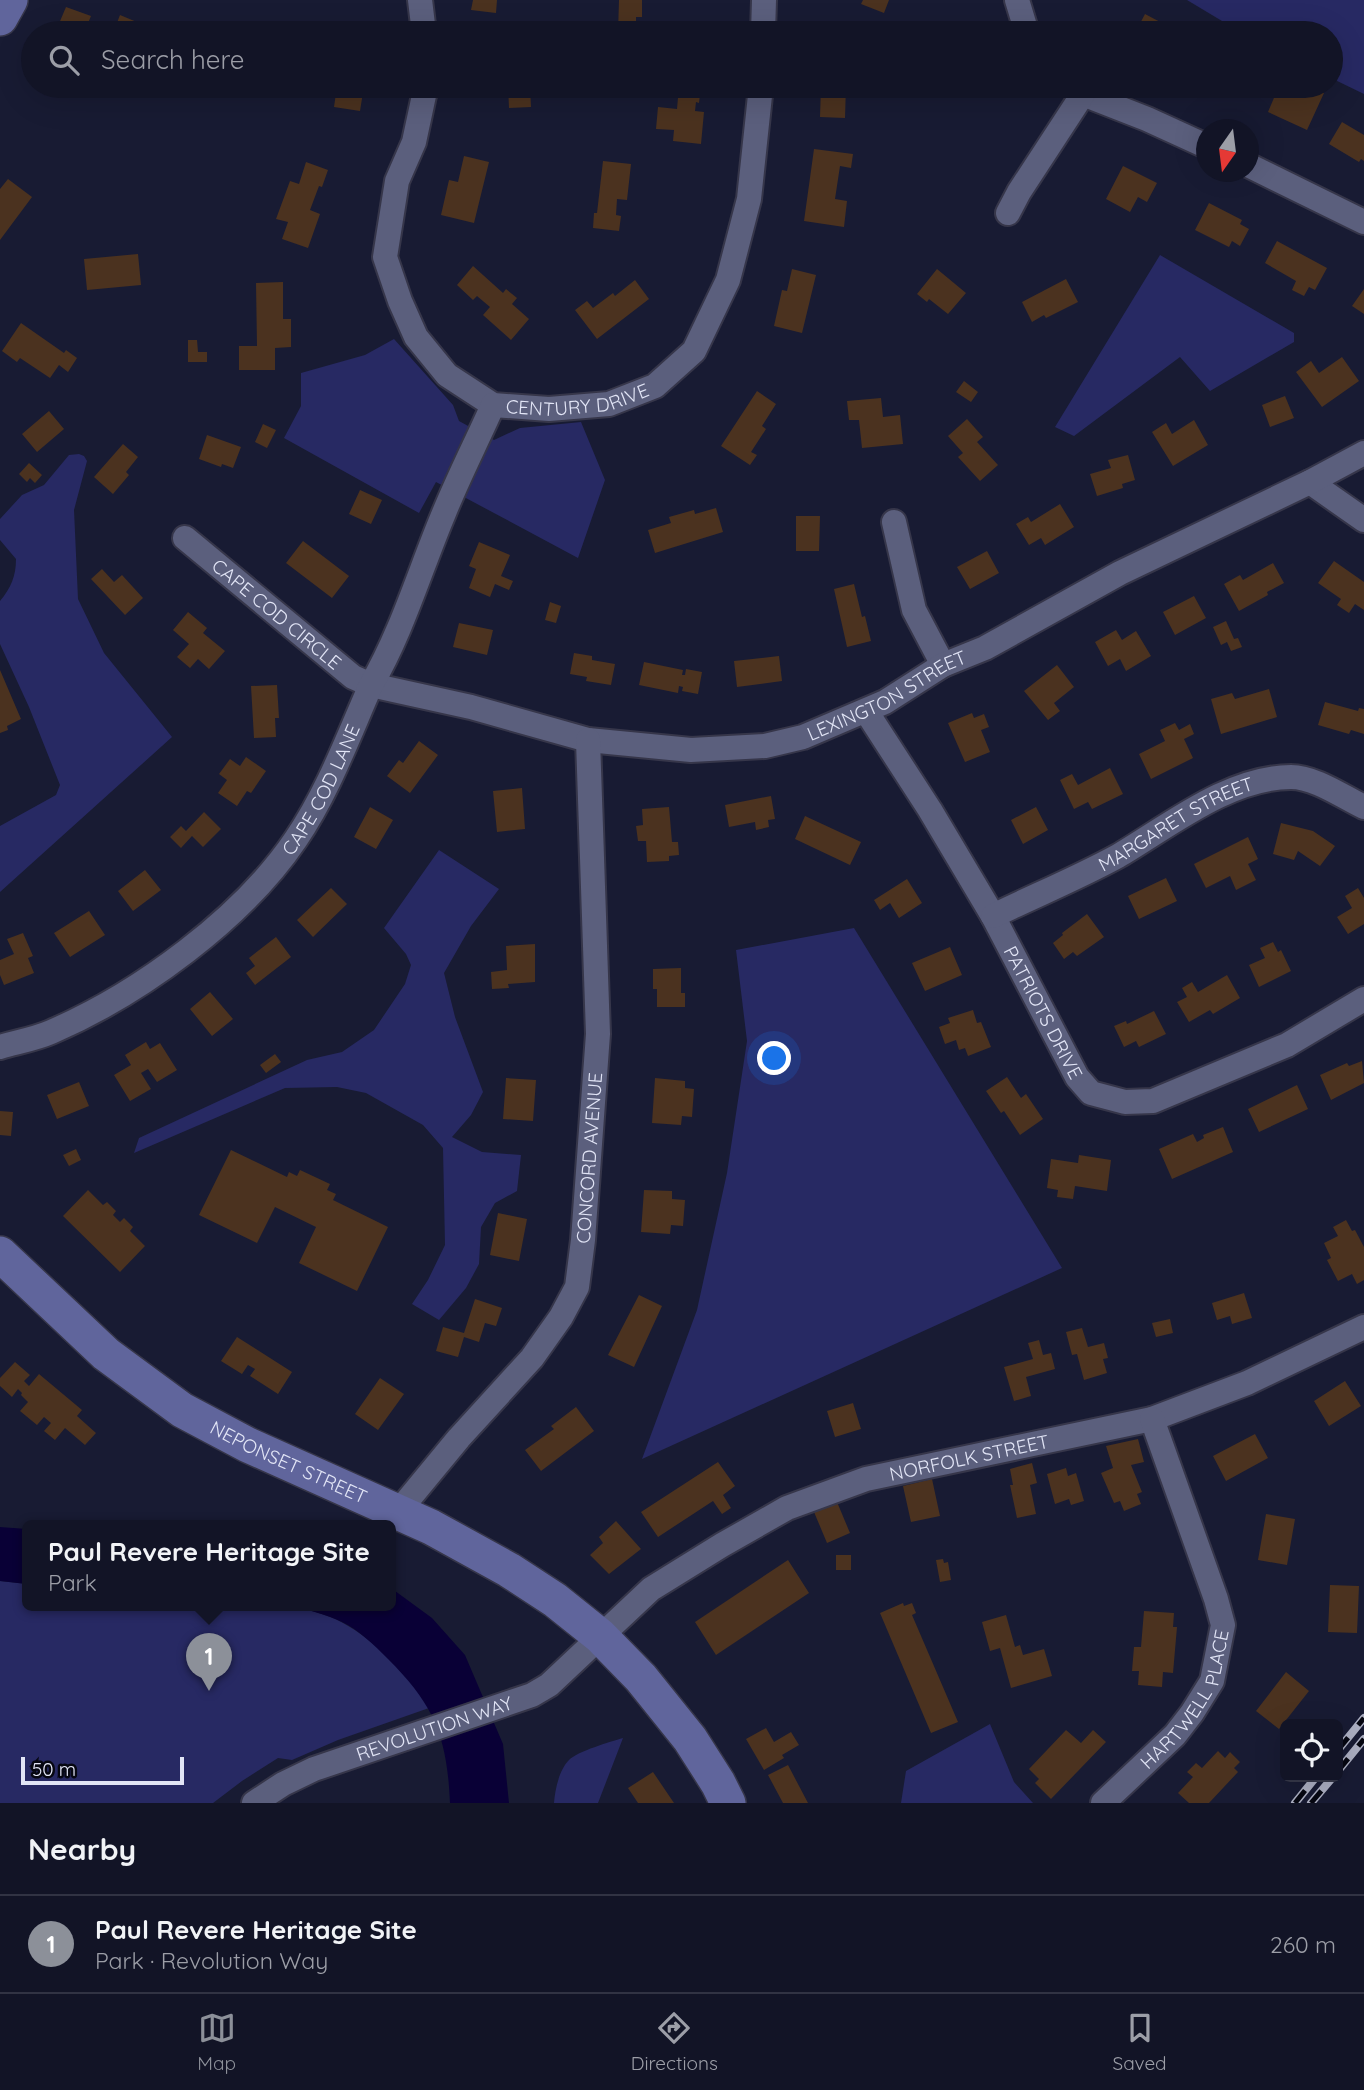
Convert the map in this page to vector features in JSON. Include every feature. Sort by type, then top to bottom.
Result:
[{"type":"main road","points":[[0,18],[10,0]]},
{"type":"main road","name":"NEPONSET STREET","points":[[0,1254],[106,1354],[181,1410],[248,1445],[431,1527],[509,1570],[555,1600],[600,1636],[641,1678],[690,1739],[728,1803]]},
{"type":"street","points":[[420,0],[423,21]]},
{"type":"street","points":[[763,21],[764,0]]},
{"type":"street","points":[[1017,0],[1023,21]]},
{"type":"street","name":"CENTURY DRIVE","points":[[423,98],[414,142],[397,181],[385,257],[400,301],[416,337],[447,375],[493,405],[550,409],[610,404],[655,386],[695,351],[732,267],[749,199],[760,98]]},
{"type":"street","points":[[1008,213],[1073,98]]},
{"type":"street","points":[[1097,98],[1196,141]]},
{"type":"street","points":[[1259,170],[1364,222]]},
{"type":"street","name":"CAPE COD LANE","points":[[0,1047],[50,1032],[130,992],[219,925],[259,886],[296,839],[325,790],[370,685],[386,657],[444,513],[493,405]]},
{"type":"street","name":"LEXINGTON STREET","points":[[370,685],[471,707],[588,740],[691,750],[765,746],[803,737],[866,712],[943,665],[985,648],[1120,573],[1310,482],[1364,453]]},
{"type":"street","points":[[1310,482],[1364,520]]},
{"type":"street","points":[[894,522],[914,610],[943,665]]},
{"type":"street","name":"CAPE COD CIRCLE","points":[[185,538],[353,677],[370,685]]},
{"type":"street","name":"PATRIOTS DRIVE","points":[[866,712],[930,810],[993,916],[1077,1077],[1091,1093],[1125,1102],[1153,1101],[1275,1050],[1364,999]]},
{"type":"street","name":"CONCORD AVENUE","points":[[398,1513],[459,1438],[531,1359],[561,1317],[577,1287],[598,1034],[588,740]]},
{"type":"street","name":"MARGARET STREET","points":[[993,916],[1116,856],[1176,819],[1230,791],[1264,781],[1292,777],[1314,783],[1364,807]]},
{"type":"street","name":"NORFOLK STREET","points":[[600,1636],[651,1589],[787,1508],[821,1494],[866,1479],[1152,1419],[1247,1383],[1364,1327]]},
{"type":"street","name":"HARTWELL PLACE","points":[[1103,1803],[1175,1735],[1192,1713],[1212,1681],[1223,1625],[1152,1419]]},
{"type":"street","name":"REVOLUTION WAY","points":[[254,1803],[283,1784],[314,1769],[513,1703],[550,1685],[600,1636]]},
{"type":"shaded area","points":[[1187,0],[1364,0],[1364,94],[1343,84],[1343,21],[1222,21]]},
{"type":"shaded area","points":[[1160,255],[1294,333],[1294,342],[1210,391],[1180,357],[1074,436],[1055,427]]},
{"type":"shaded area","points":[[394,339],[453,405],[459,421],[494,440],[520,428],[581,422],[605,480],[578,558],[436,482],[419,513],[284,438],[301,406],[301,373],[365,355]]},
{"type":"shaded area","points":[[79,454],[87,461],[74,510],[78,599],[104,653],[172,737],[0,892],[0,826],[56,795],[60,785],[0,644],[0,601],[12,582],[16,559],[0,540],[0,519],[22,495],[44,485],[69,455]]},
{"type":"shaded area","points":[[439,850],[499,889],[471,926],[444,973],[455,1017],[483,1092],[471,1115],[452,1137],[482,1152],[521,1155],[517,1191],[495,1203],[481,1227],[479,1264],[466,1288],[439,1320],[412,1304],[428,1280],[445,1245],[443,1148],[423,1125],[366,1093],[337,1087],[285,1088],[134,1153],[139,1138],[307,1060],[342,1052],[374,1030],[405,984],[411,965],[406,954],[384,928]]},
{"type":"shaded area","points":[[854,928],[1062,1268],[642,1459],[697,1310],[727,1173],[747,1041],[736,950]]},
{"type":"shaded area","points":[[0,1527],[22,1529],[22,1583],[0,1581]]},
{"type":"shaded area","points":[[0,1581],[22,1583],[22,1611],[317,1612],[355,1630],[380,1649],[412,1684],[429,1708],[338,1740],[292,1760],[278,1758],[213,1803],[0,1803]]},
{"type":"shaded area","points":[[396,1592],[432,1618],[465,1655],[503,1744],[509,1803],[450,1803],[446,1759],[436,1724],[417,1692],[372,1644],[355,1630],[330,1617],[310,1611],[396,1611]]},
{"type":"shaded area","points":[[990,1724],[1014,1782],[1033,1803],[901,1803],[906,1771]]},
{"type":"shaded area","points":[[623,1738],[598,1803],[554,1803],[560,1775],[569,1760],[587,1750]]},
{"type":"building","points":[[473,0],[497,0],[496,13],[471,10]]},
{"type":"building","points":[[619,0],[642,0],[642,17],[636,17],[636,21],[618,21]]},
{"type":"building","points":[[863,0],[889,0],[884,13],[861,4]]},
{"type":"building","points":[[66,7],[91,16],[89,21],[60,21]]},
{"type":"building","points":[[1145,14],[1158,21],[1141,21]]},
{"type":"building","points":[[120,15],[134,21],[118,21]]},
{"type":"building","points":[[335,98],[362,98],[360,111],[334,107]]},
{"type":"building","points":[[509,98],[531,98],[531,107],[509,108]]},
{"type":"building","points":[[678,98],[700,98],[695,111],[704,112],[701,144],[673,141],[674,130],[656,129],[658,107],[677,109]]},
{"type":"building","points":[[821,98],[846,98],[845,118],[820,117]]},
{"type":"building","points":[[1274,98],[1322,98],[1307,130],[1268,112]]},
{"type":"building","points":[[1342,122],[1364,135],[1364,161],[1361,159],[1359,162],[1329,144]]},
{"type":"building","points":[[814,149],[853,154],[851,168],[840,166],[835,199],[847,201],[844,227],[804,221]]},
{"type":"building","points":[[464,156],[489,162],[474,223],[441,215],[449,180],[458,182]]},
{"type":"building","points":[[603,161],[631,164],[627,200],[617,199],[616,215],[621,216],[619,231],[593,228]]},
{"type":"building","points":[[306,162],[328,170],[310,210],[320,214],[308,248],[282,239],[288,222],[276,219],[290,181],[299,184]]},
{"type":"building","points":[[1123,166],[1157,183],[1147,202],[1138,197],[1130,212],[1106,199]]},
{"type":"building","points":[[8,179],[32,197],[0,240],[0,189]]},
{"type":"building","points":[[1209,203],[1242,220],[1240,224],[1249,229],[1240,246],[1232,241],[1229,247],[1195,230]]},
{"type":"building","points":[[1277,241],[1327,268],[1315,290],[1309,287],[1304,296],[1292,290],[1296,281],[1265,263]]},
{"type":"building","points":[[138,254],[141,285],[87,290],[84,259]]},
{"type":"building","points":[[473,266],[503,293],[506,289],[517,298],[512,304],[529,319],[511,340],[483,315],[490,307],[477,296],[473,300],[457,285]]},
{"type":"building","points":[[792,269],[816,275],[802,333],[774,326],[782,290],[787,291]]},
{"type":"building","points":[[937,269],[966,293],[948,314],[929,299],[927,302],[917,294]]},
{"type":"building","points":[[1066,279],[1078,302],[1032,322],[1022,302]]},
{"type":"building","points":[[635,280],[649,299],[597,339],[575,310],[587,301],[593,308],[613,293],[615,296]]},
{"type":"building","points":[[283,282],[283,319],[291,319],[291,347],[275,348],[275,370],[239,370],[239,346],[257,346],[256,283]]},
{"type":"building","points":[[1364,289],[1364,314],[1352,306]]},
{"type":"building","points":[[21,323],[64,353],[66,350],[77,358],[68,372],[59,365],[50,378],[20,358],[17,362],[2,351]]},
{"type":"building","points":[[188,340],[197,340],[198,352],[207,352],[207,362],[188,362]]},
{"type":"building","points":[[1342,357],[1359,381],[1322,407],[1296,372],[1311,361],[1319,373]]},
{"type":"building","points":[[964,381],[978,392],[971,402],[956,392]]},
{"type":"building","points":[[757,391],[776,404],[762,426],[766,429],[751,452],[757,455],[750,465],[721,446]]},
{"type":"building","points":[[1285,396],[1294,418],[1270,427],[1262,405]]},
{"type":"building","points":[[881,398],[883,417],[900,415],[903,444],[862,448],[859,420],[849,420],[847,401]]},
{"type":"building","points":[[49,411],[64,429],[37,452],[22,434]]},
{"type":"building","points":[[967,419],[983,437],[977,442],[998,465],[980,481],[958,457],[963,453],[948,436]]},
{"type":"building","points":[[1194,420],[1208,445],[1173,466],[1152,432],[1166,423],[1172,434]]},
{"type":"building","points":[[263,424],[276,430],[267,448],[255,442]]},
{"type":"building","points":[[207,435],[241,447],[233,468],[222,464],[221,467],[199,459]]},
{"type":"building","points":[[123,444],[138,457],[126,472],[129,475],[113,494],[94,477]]},
{"type":"building","points":[[1128,455],[1135,480],[1122,484],[1123,488],[1097,496],[1090,474],[1111,468],[1108,460]]},
{"type":"building","points":[[29,463],[42,475],[35,483],[30,478],[27,482],[19,474]]},
{"type":"building","points":[[360,490],[382,500],[371,524],[349,514]]},
{"type":"building","points":[[1060,504],[1074,527],[1045,545],[1041,538],[1029,545],[1016,524],[1028,517],[1031,522]]},
{"type":"building","points":[[716,508],[723,532],[655,553],[648,530],[671,523],[669,517],[694,510],[695,514]]},
{"type":"building","points":[[796,516],[820,516],[819,551],[796,551]]},
{"type":"building","points":[[303,541],[349,576],[332,598],[286,563]]},
{"type":"building","points":[[479,542],[510,555],[501,576],[513,581],[509,590],[495,584],[490,597],[469,588],[476,569],[469,566]]},
{"type":"building","points":[[987,551],[999,573],[970,589],[957,567]]},
{"type":"building","points":[[1334,561],[1364,582],[1364,610],[1355,604],[1349,613],[1337,605],[1341,599],[1318,583]]},
{"type":"building","points":[[1273,563],[1284,583],[1239,611],[1224,584],[1240,575],[1243,580]]},
{"type":"building","points":[[102,569],[114,582],[122,575],[143,598],[125,615],[91,579]]},
{"type":"building","points":[[854,584],[871,641],[847,647],[834,589]]},
{"type":"building","points":[[1194,596],[1206,618],[1175,635],[1163,612]]},
{"type":"building","points":[[550,602],[561,606],[556,623],[545,620]]},
{"type":"building","points":[[188,612],[207,628],[203,633],[225,651],[209,669],[198,659],[190,668],[177,657],[189,644],[173,630]]},
{"type":"building","points":[[1226,621],[1234,639],[1238,638],[1242,647],[1231,651],[1227,642],[1221,645],[1213,627]]},
{"type":"building","points":[[459,623],[493,630],[487,655],[453,647]]},
{"type":"building","points":[[1116,630],[1122,640],[1136,631],[1151,656],[1126,671],[1120,659],[1108,666],[1095,642]]},
{"type":"building","points":[[574,653],[615,664],[611,685],[586,681],[587,677],[570,674]]},
{"type":"building","points":[[779,656],[782,681],[737,687],[734,661]]},
{"type":"building","points":[[644,662],[683,670],[682,675],[685,675],[686,669],[702,672],[698,694],[682,691],[683,687],[679,686],[678,693],[639,685]]},
{"type":"building","points":[[1057,665],[1074,687],[1054,703],[1060,711],[1048,720],[1024,691]]},
{"type":"building","points":[[0,670],[21,719],[0,733]]},
{"type":"building","points":[[277,685],[279,718],[275,718],[276,737],[254,738],[251,686]]},
{"type":"building","points":[[1269,689],[1277,717],[1221,734],[1211,699],[1232,693],[1235,699]]},
{"type":"building","points":[[1325,702],[1358,711],[1359,708],[1364,709],[1364,734],[1351,730],[1349,734],[1318,725]]},
{"type":"building","points":[[972,713],[974,718],[984,714],[989,727],[981,730],[990,752],[965,762],[948,723]]},
{"type":"building","points":[[1175,723],[1179,730],[1190,724],[1194,734],[1184,739],[1193,758],[1151,779],[1139,754],[1165,741],[1160,730]]},
{"type":"building","points":[[419,741],[438,755],[410,793],[387,776],[399,760],[403,763]]},
{"type":"building","points":[[246,757],[266,771],[251,793],[247,791],[237,806],[218,793],[227,780],[219,774],[230,759],[240,766]]},
{"type":"building","points":[[1110,768],[1123,794],[1092,809],[1088,802],[1074,809],[1060,780],[1072,774],[1078,785]]},
{"type":"building","points":[[522,788],[525,829],[497,832],[493,791]]},
{"type":"building","points":[[771,796],[775,819],[768,820],[769,827],[756,830],[755,822],[729,827],[725,805]]},
{"type":"building","points":[[370,807],[393,820],[376,849],[354,837]]},
{"type":"building","points":[[669,807],[672,842],[678,842],[679,855],[669,856],[669,861],[647,862],[646,841],[638,841],[636,826],[643,825],[642,809]]},
{"type":"building","points":[[1036,807],[1048,830],[1023,844],[1011,820]]},
{"type":"building","points":[[204,812],[221,829],[203,847],[192,836],[181,848],[170,837],[181,826],[186,831]]},
{"type":"building","points":[[805,816],[861,842],[850,865],[795,839]]},
{"type":"building","points":[[1281,823],[1313,831],[1335,846],[1320,866],[1298,851],[1294,860],[1273,854]]},
{"type":"building","points":[[1248,837],[1258,859],[1248,864],[1256,880],[1236,890],[1230,876],[1206,888],[1194,864]]},
{"type":"building","points":[[145,870],[161,890],[133,911],[118,891]]},
{"type":"building","points":[[1166,878],[1177,901],[1139,919],[1128,896]]},
{"type":"building","points":[[907,879],[922,903],[899,918],[890,903],[880,910],[874,900]]},
{"type":"building","points":[[331,888],[347,904],[313,937],[297,920]]},
{"type":"building","points":[[1358,888],[1364,898],[1364,924],[1348,934],[1337,917],[1352,908],[1345,896]]},
{"type":"building","points":[[89,911],[105,935],[70,957],[54,933]]},
{"type":"building","points":[[1087,914],[1104,937],[1077,956],[1073,952],[1064,959],[1053,943]]},
{"type":"building","points":[[23,933],[33,956],[28,958],[34,973],[4,985],[0,975],[0,960],[14,954],[7,939]]},
{"type":"building","points":[[276,937],[291,957],[255,985],[246,973],[255,966],[249,958]]},
{"type":"building","points":[[1273,942],[1278,952],[1281,950],[1291,971],[1259,987],[1249,965],[1265,958],[1260,948]]},
{"type":"building","points":[[535,944],[535,982],[508,984],[509,988],[492,989],[491,972],[507,970],[506,946]]},
{"type":"building","points":[[950,947],[962,975],[925,991],[912,963]]},
{"type":"building","points":[[681,968],[681,993],[685,993],[685,1007],[657,1007],[653,969]]},
{"type":"building","points":[[1227,975],[1240,998],[1213,1014],[1210,1010],[1189,1022],[1177,1002],[1187,997],[1182,988],[1192,982],[1198,992]]},
{"type":"building","points":[[210,992],[233,1019],[212,1036],[190,1009]]},
{"type":"building","points":[[973,1010],[991,1047],[968,1056],[965,1048],[959,1050],[956,1040],[945,1044],[939,1027],[950,1023],[948,1018]]},
{"type":"building","points":[[1154,1011],[1166,1034],[1139,1047],[1136,1041],[1124,1047],[1114,1026],[1126,1021],[1127,1024]]},
{"type":"building","points":[[146,1042],[150,1049],[160,1043],[177,1070],[157,1082],[148,1069],[141,1073],[151,1089],[130,1101],[114,1075],[131,1065],[125,1055]]},
{"type":"building","points":[[275,1054],[281,1062],[266,1073],[260,1065]]},
{"type":"building","points":[[1362,1061],[1364,1083],[1331,1100],[1320,1075],[1347,1063],[1349,1066]]},
{"type":"building","points":[[1007,1077],[1021,1098],[1026,1094],[1043,1119],[1020,1135],[986,1091]]},
{"type":"building","points":[[506,1078],[536,1080],[533,1121],[503,1119]]},
{"type":"building","points":[[655,1078],[685,1081],[685,1088],[694,1089],[692,1117],[682,1116],[681,1125],[652,1123]]},
{"type":"building","points":[[79,1082],[89,1106],[57,1119],[47,1095]]},
{"type":"building","points":[[1297,1085],[1308,1109],[1259,1132],[1248,1109]]},
{"type":"building","points":[[0,1111],[13,1112],[11,1136],[0,1135]]},
{"type":"building","points":[[1223,1127],[1233,1152],[1172,1179],[1159,1149],[1193,1134],[1197,1142],[1204,1138],[1203,1135]]},
{"type":"building","points":[[76,1149],[81,1160],[69,1166],[63,1155]]},
{"type":"building","points":[[231,1150],[287,1177],[289,1172],[297,1176],[300,1170],[330,1184],[327,1190],[336,1194],[333,1200],[388,1227],[357,1291],[299,1263],[316,1227],[275,1207],[257,1243],[199,1215]]},
{"type":"building","points":[[1079,1155],[1111,1160],[1107,1191],[1075,1186],[1073,1199],[1057,1197],[1058,1190],[1047,1188],[1051,1159],[1078,1163]]},
{"type":"building","points":[[88,1190],[103,1205],[107,1202],[116,1211],[113,1215],[120,1222],[124,1218],[133,1227],[130,1231],[145,1246],[120,1272],[63,1216]]},
{"type":"building","points":[[644,1190],[672,1191],[672,1199],[685,1200],[683,1226],[671,1225],[670,1234],[641,1232]]},
{"type":"building","points":[[498,1213],[527,1219],[519,1261],[490,1255]]},
{"type":"building","points":[[1346,1220],[1364,1247],[1364,1280],[1357,1284],[1352,1274],[1338,1281],[1327,1260],[1331,1258],[1324,1243],[1338,1236],[1333,1227]]},
{"type":"building","points":[[1244,1293],[1252,1318],[1232,1324],[1230,1316],[1217,1320],[1212,1303]]},
{"type":"building","points":[[639,1295],[662,1306],[634,1367],[608,1355]]},
{"type":"building","points":[[475,1299],[502,1308],[496,1326],[485,1323],[479,1342],[464,1337],[458,1357],[436,1351],[443,1327],[464,1333]]},
{"type":"building","points":[[1170,1319],[1173,1333],[1156,1337],[1152,1323]]},
{"type":"building","points":[[1082,1328],[1088,1347],[1104,1343],[1108,1358],[1103,1359],[1107,1373],[1084,1380],[1077,1354],[1072,1355],[1066,1332]]},
{"type":"building","points":[[237,1337],[292,1372],[278,1394],[250,1376],[255,1369],[248,1365],[242,1374],[221,1361]]},
{"type":"building","points":[[1039,1340],[1043,1355],[1051,1353],[1055,1369],[1026,1377],[1031,1396],[1014,1401],[1004,1367],[1033,1359],[1028,1343]]},
{"type":"building","points":[[15,1362],[30,1375],[24,1381],[29,1386],[39,1374],[82,1410],[77,1416],[96,1433],[85,1445],[65,1428],[55,1440],[44,1431],[51,1423],[44,1417],[37,1425],[20,1411],[28,1402],[22,1393],[18,1389],[12,1397],[0,1386],[0,1378]]},
{"type":"building","points":[[380,1378],[404,1394],[378,1430],[355,1414]]},
{"type":"building","points":[[1345,1381],[1361,1406],[1329,1426],[1314,1401]]},
{"type":"building","points":[[853,1403],[861,1429],[835,1437],[827,1411]]},
{"type":"building","points":[[576,1407],[594,1431],[541,1471],[525,1450],[554,1429],[551,1426]]},
{"type":"building","points":[[1255,1434],[1268,1458],[1226,1481],[1213,1456]]},
{"type":"building","points":[[1138,1439],[1144,1462],[1131,1465],[1142,1492],[1137,1494],[1141,1504],[1124,1511],[1120,1501],[1114,1503],[1101,1473],[1113,1468],[1106,1446]]},
{"type":"building","points":[[718,1462],[735,1486],[723,1495],[731,1508],[722,1514],[713,1501],[658,1537],[641,1512]]},
{"type":"building","points":[[1032,1463],[1037,1483],[1030,1485],[1036,1514],[1017,1518],[1010,1485],[1013,1485],[1010,1469]]},
{"type":"building","points":[[1066,1468],[1068,1476],[1076,1473],[1084,1501],[1071,1505],[1069,1499],[1055,1504],[1047,1474]]},
{"type":"building","points":[[932,1479],[940,1516],[911,1522],[903,1486]]},
{"type":"building","points":[[837,1502],[850,1533],[827,1543],[814,1512]]},
{"type":"building","points":[[1266,1514],[1295,1519],[1287,1565],[1258,1560]]},
{"type":"building","points":[[616,1521],[641,1549],[609,1574],[590,1555],[603,1543],[599,1537]]},
{"type":"building","points":[[836,1555],[851,1555],[851,1570],[836,1570]]},
{"type":"building","points":[[943,1559],[944,1563],[948,1562],[951,1580],[940,1582],[936,1560]]},
{"type":"building","points":[[788,1560],[809,1593],[716,1655],[695,1622]]},
{"type":"building","points":[[1330,1585],[1359,1586],[1357,1633],[1328,1632]]},
{"type":"building","points":[[903,1603],[904,1606],[912,1603],[916,1613],[912,1615],[958,1722],[931,1733],[880,1613]]},
{"type":"building","points":[[1144,1611],[1174,1613],[1173,1627],[1177,1627],[1173,1673],[1163,1672],[1162,1687],[1138,1685],[1139,1671],[1132,1671],[1134,1647],[1141,1647]]},
{"type":"building","points":[[1006,1615],[1015,1647],[1020,1645],[1023,1655],[1044,1649],[1052,1676],[1011,1688],[1000,1648],[990,1651],[982,1622]]},
{"type":"building","points":[[1286,1672],[1309,1691],[1287,1719],[1280,1719],[1279,1729],[1256,1711]]},
{"type":"building","points":[[766,1728],[774,1742],[791,1732],[799,1745],[764,1770],[746,1739]]},
{"type":"building","points":[[1066,1730],[1081,1743],[1093,1730],[1106,1742],[1051,1799],[1035,1783],[1039,1779],[1029,1769]]},
{"type":"building","points":[[1218,1751],[1225,1758],[1230,1752],[1240,1762],[1234,1768],[1238,1772],[1209,1803],[1189,1803],[1178,1793],[1193,1777],[1187,1772],[1196,1763],[1202,1768]]},
{"type":"building","points":[[788,1765],[808,1803],[783,1803],[768,1775]]},
{"type":"building","points":[[653,1772],[674,1803],[638,1803],[628,1788]]},
{"type":"railway","points":[[1343,1744],[1364,1718]]},
{"type":"railway","points":[[1343,1765],[1364,1739]]},
{"type":"railway","points":[[1295,1803],[1312,1782]]},
{"type":"railway","points":[[1311,1803],[1329,1782]]},
{"type":"place","name":"Paul Revere Heritage Site","points":[[209,1691]]}]
